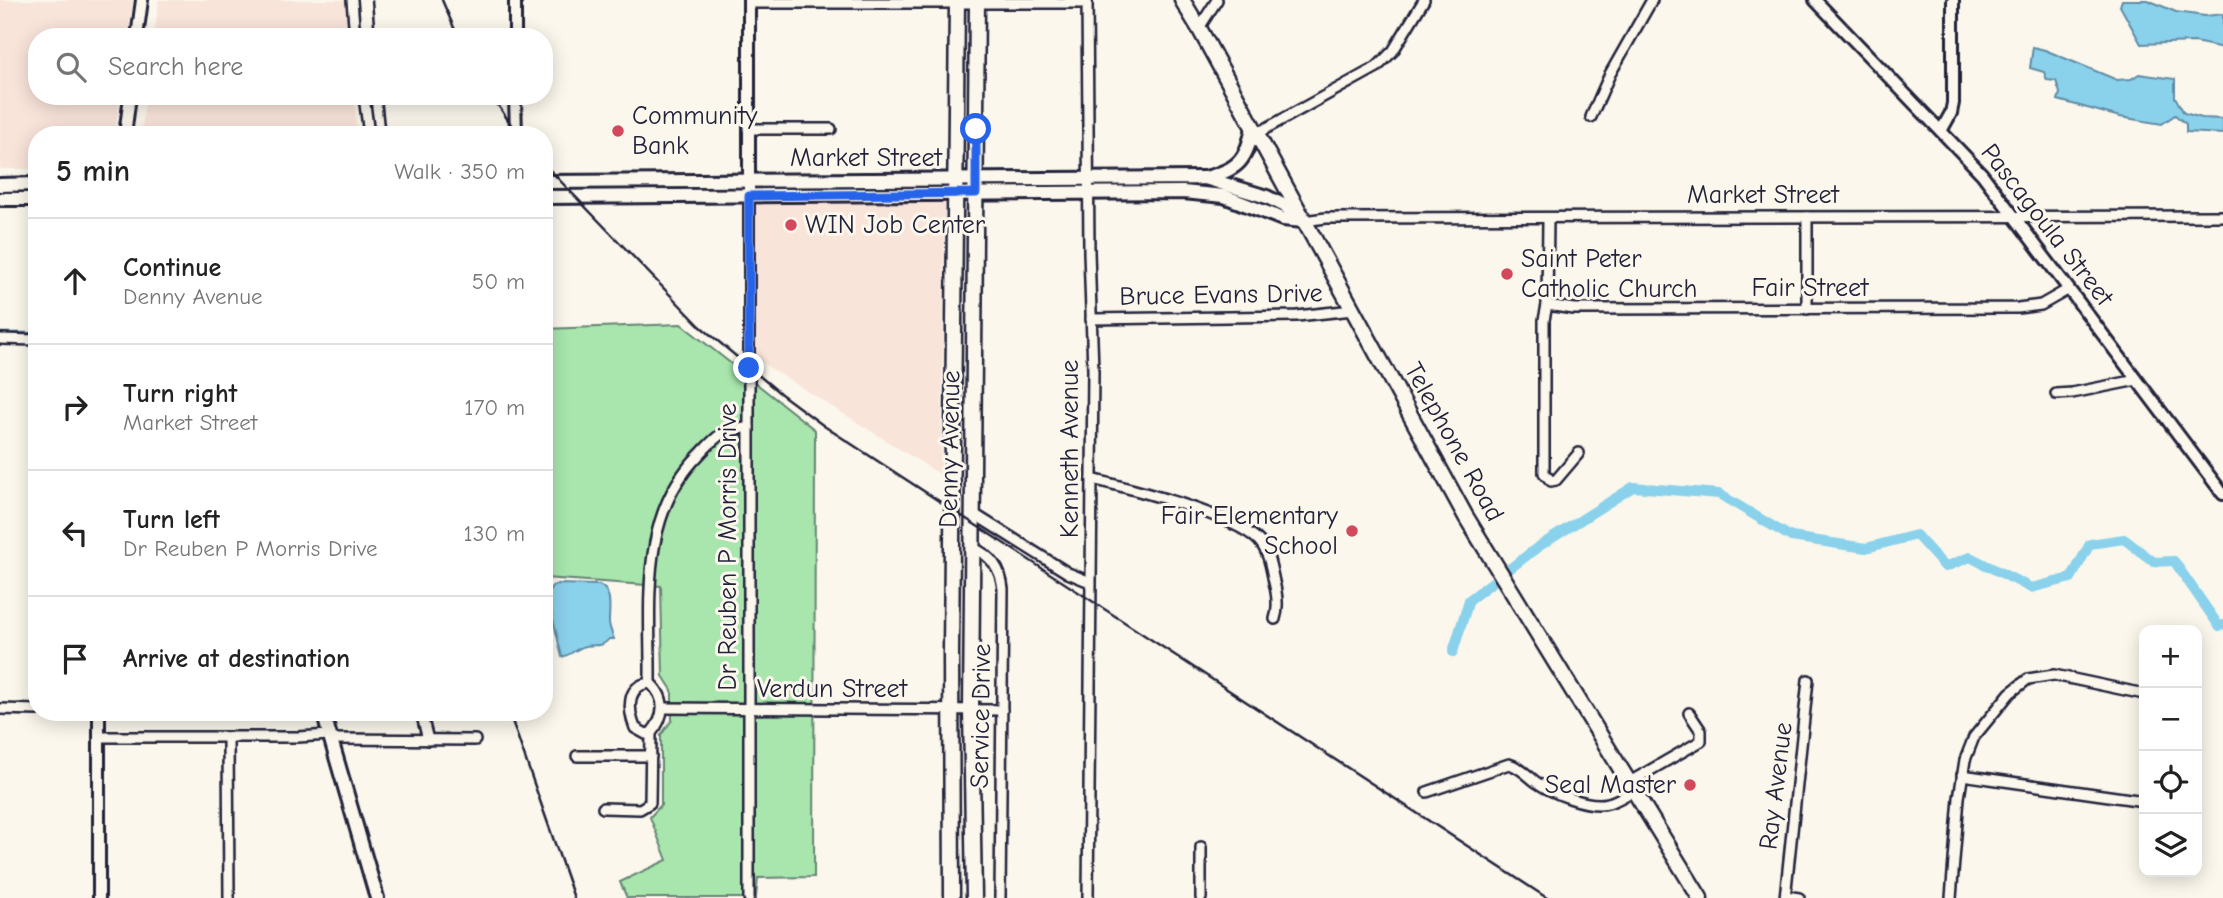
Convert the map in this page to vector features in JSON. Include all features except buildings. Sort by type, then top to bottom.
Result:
[{"type":"main road","name":"Telephone Road","points":[[1182,0],[1466,517],[1700,898]]},
{"type":"main road","name":"Denny Avenue","points":[[952,898],[957,1]]},
{"type":"main road","name":"Denny Avenue","points":[[974,898],[971,710],[977,1]]},
{"type":"main road","points":[[1205,178],[1222,174],[1236,166],[1245,157],[1254,130]]},
{"type":"main road","name":"Market Street","points":[[553,182],[749,182],[976,187],[1089,185],[1205,178],[1267,197],[1285,206],[1303,221]]},
{"type":"main road","points":[[0,185],[28,184]]},
{"type":"main road","name":"Market Street","points":[[1089,185],[1211,193],[1283,219],[1303,221]]},
{"type":"main road","name":"Market Street","points":[[553,197],[749,196],[956,187]]},
{"type":"main road","points":[[0,199],[28,199]]},
{"type":"main road","points":[[326,721],[377,898]]},
{"type":"street","points":[[139,28],[142,0]]},
{"type":"street","points":[[352,0],[354,28]]},
{"type":"street","points":[[515,0],[515,28]]},
{"type":"street","points":[[1199,28],[1217,0]]},
{"type":"street","points":[[1254,130],[1377,67],[1393,51],[1424,0]]},
{"type":"street","points":[[1591,117],[1610,74],[1652,0]]},
{"type":"street","name":"Pascagoula Street","points":[[1815,0],[1982,174],[2223,494]]},
{"type":"street","points":[[1941,131],[1951,113],[1953,103],[1953,0]]},
{"type":"street","points":[[749,196],[750,1],[1087,1]]},
{"type":"street","name":"Kenneth Avenue","points":[[1087,1],[1093,370],[1088,898]]},
{"type":"street","points":[[126,126],[129,105]]},
{"type":"street","points":[[365,105],[368,126]]},
{"type":"street","points":[[515,105],[516,126]]},
{"type":"street","points":[[748,129],[831,128]]},
{"type":"street","name":"Dr Reuben P Morris Drive","points":[[749,196],[750,898]]},
{"type":"street","name":"Market Street","points":[[1303,221],[1326,218],[2223,216]]},
{"type":"street","points":[[1807,217],[1807,309]]},
{"type":"street","points":[[1548,219],[1547,305],[1544,320],[1544,447],[1547,478],[1556,480],[1579,453]]},
{"type":"street","name":"Fair Street","points":[[1547,305],[1574,309],[2031,307],[2054,299],[2069,289]]},
{"type":"street","name":"Bruce Evans Drive","points":[[1091,319],[1297,316],[1353,310]]},
{"type":"street","points":[[0,340],[28,340]]},
{"type":"street","points":[[2056,394],[2137,380]]},
{"type":"street","points":[[603,808],[640,809],[650,803],[651,733],[662,717],[663,708],[662,699],[650,683],[652,568],[655,538],[662,512],[671,491],[687,467],[723,433],[749,427]]},
{"type":"street","points":[[1092,479],[1178,504],[1221,520],[1252,536],[1264,548],[1268,557],[1277,595],[1275,619]]},
{"type":"street","points":[[974,514],[1068,573],[1090,582]]},
{"type":"street","name":"Service Drive","points":[[973,548],[988,555],[999,570],[1002,580],[1000,898]]},
{"type":"street","points":[[1951,898],[1965,760],[1974,737],[2010,693],[2028,679],[2054,675],[2139,693]]},
{"type":"street","name":"Ray Avenue","points":[[1786,897],[1808,680]]},
{"type":"street","points":[[650,683],[636,687],[631,705],[635,728],[646,734],[651,733]]},
{"type":"street","name":"Verdun Street","points":[[663,708],[1002,710]]},
{"type":"street","points":[[0,709],[28,710]]},
{"type":"street","points":[[1427,792],[1509,764],[1559,794],[1596,804],[1612,802],[1630,787],[1701,741],[1701,731],[1689,713]]},
{"type":"street","points":[[99,721],[99,898]]},
{"type":"street","points":[[423,721],[428,740]]},
{"type":"street","points":[[99,737],[475,740]]},
{"type":"street","points":[[228,737],[229,898]]},
{"type":"street","points":[[577,756],[651,756]]},
{"type":"street","points":[[1962,775],[2139,800]]},
{"type":"street","points":[[1200,898],[1201,846]]},
{"type":"street","points":[[1786,897],[1799,898]]},
{"type":"shaded area","points":[[0,0],[133,0],[129,28],[28,28],[28,105],[119,105],[116,126],[28,126],[28,169],[0,169]]},
{"type":"shaded area","points":[[159,0],[345,0],[347,28],[155,28]]},
{"type":"shaded area","points":[[145,105],[355,105],[356,126],[142,126]]},
{"type":"shaded area","points":[[756,201],[945,202],[941,475],[756,359]]},
{"type":"green space","points":[[681,324],[815,430],[814,877],[758,878],[756,898],[627,898],[620,882],[667,860],[650,817],[661,805],[661,735],[672,720],[672,690],[663,676],[661,586],[553,579],[553,329]]},
{"type":"water","points":[[2122,0],[2148,0],[2176,12],[2205,16],[2223,14],[2223,48],[2195,42],[2141,44],[2120,6]]},
{"type":"water","points":[[2033,47],[2117,80],[2131,79],[2139,74],[2175,79],[2175,97],[2184,113],[2202,118],[2223,119],[2223,134],[2186,132],[2186,124],[2175,115],[2162,124],[2120,117],[2058,100],[2060,93],[2056,81],[2047,80],[2044,72],[2030,68]]},
{"type":"water","points":[[599,585],[603,588],[608,596],[609,624],[614,639],[600,645],[582,647],[562,657],[553,619],[553,586]]},
{"type":"waterway","points":[[0,333],[28,333]]},
{"type":"waterway","points":[[1453,652],[1469,600],[1538,547],[1633,487],[1719,494],[1791,537],[1866,548],[1916,535],[1945,567],[1970,557],[2031,588],[2071,578],[2090,544],[2124,539],[2154,562],[2174,561],[2219,626],[2223,625]]},
{"type":"railway","points":[[372,0],[374,28]]},
{"type":"railway","points":[[442,0],[454,28]]},
{"type":"railway","points":[[382,105],[384,126]]},
{"type":"railway","points":[[498,105],[512,126]]},
{"type":"railway","points":[[553,173],[700,326],[824,426],[1547,898]]},
{"type":"railway","points":[[512,721],[574,898]]},
{"type":"place","name":"Community Bank","points":[[618,131]]},
{"type":"place","name":"WIN Job Center","points":[[791,225]]},
{"type":"place","name":"Saint Peter Catholic Church","points":[[1507,274]]},
{"type":"place","name":"Fair Elementary School","points":[[1352,531]]},
{"type":"place","name":"Seal Master","points":[[1690,785]]},
{"type":"route","points":[[749,368],[749,196],[976,193],[976,129]]}]
